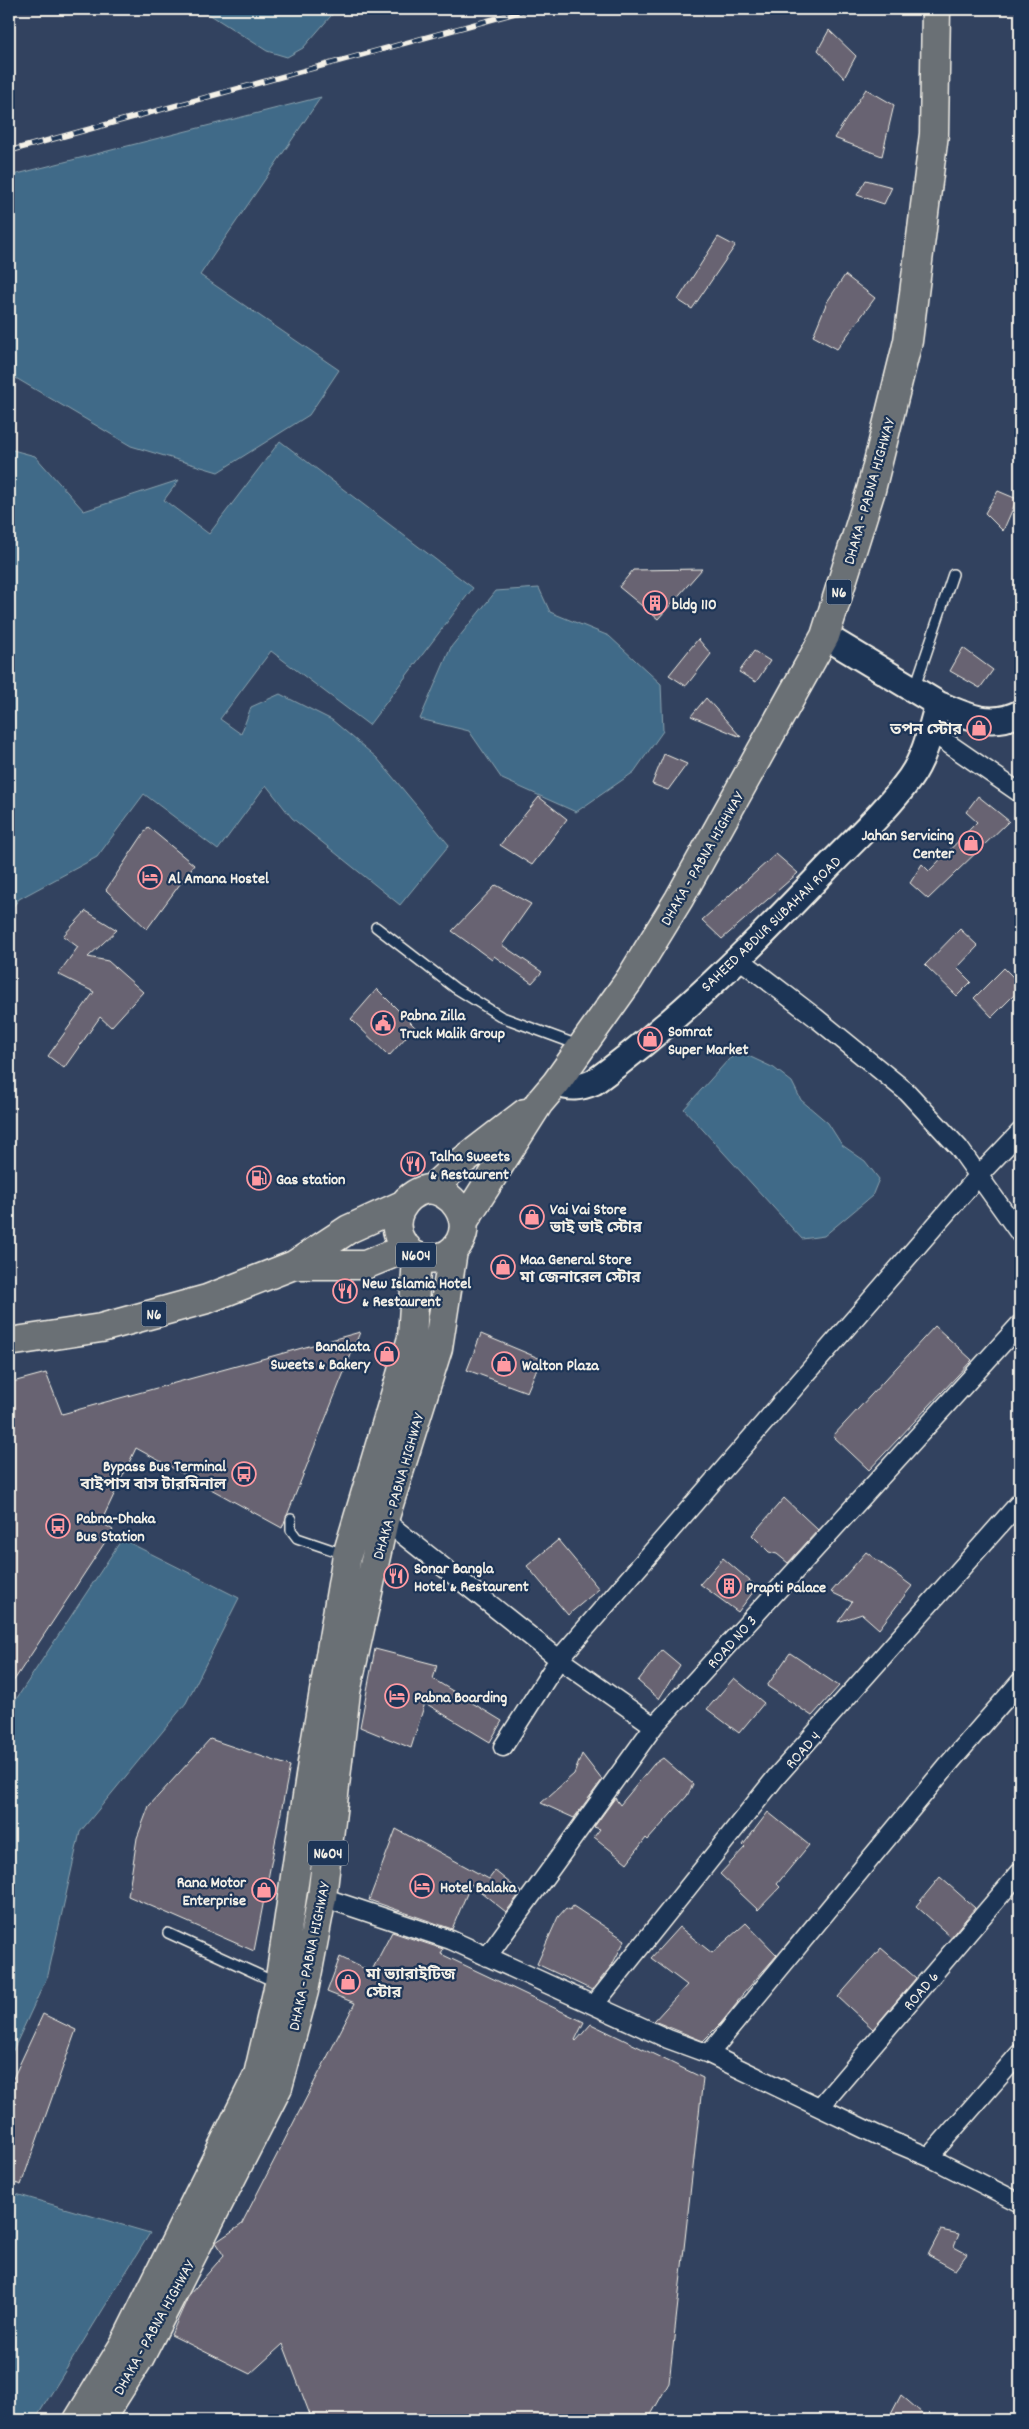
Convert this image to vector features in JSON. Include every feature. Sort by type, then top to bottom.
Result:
[{"type":"highway","name":"DHAKA - PABNA HIGHWAY","points":[[464,1221],[548,1093],[630,979],[679,899],[825,636],[871,490],[908,341],[934,134],[936,9]]},
{"type":"highway","name":"DHAKA - PABNA HIGHWAY","points":[[431,1189],[460,1163],[548,1093]]},
{"type":"highway","points":[[294,1266],[349,1229],[402,1205],[418,1191],[431,1189],[444,1194],[458,1205],[464,1221]]},
{"type":"highway","name":"N604","points":[[402,1205],[397,1214],[397,1229],[403,1245],[425,1259],[439,1258],[454,1251],[461,1238],[464,1221]]},
{"type":"highway","name":"DHAKA - PABNA HIGHWAY","points":[[100,2420],[140,2357],[268,2081],[291,1988],[322,1897],[326,1758],[346,1692],[384,1520],[438,1348],[454,1251]]},
{"type":"highway","name":"DHAKA - PABNA HIGHWAY","points":[[291,1988],[326,1758],[347,1555],[412,1338],[412,1252]]},
{"type":"highway","name":"N604","points":[[294,1266],[365,1266],[412,1252]]},
{"type":"highway","name":"N6","points":[[9,1342],[111,1325],[207,1299],[294,1266]]},
{"type":"highway","points":[[412,1338],[438,1348]]},
{"type":"highway","name":"DHAKA - PABNA HIGHWAY","points":[[78,2420],[125,2343],[268,2081]]},
{"type":"street","points":[[825,636],[938,704],[975,719],[1009,718],[1020,713]]},
{"type":"street","name":"SAHEED ABDUR SUBAHAN ROAD","points":[[548,1093],[594,1082],[662,1027],[738,958],[867,827],[910,778],[922,756],[938,704]]},
{"type":"street","points":[[930,731],[1020,793]]},
{"type":"street","points":[[738,958],[815,1016],[907,1092],[959,1148],[980,1174],[1020,1234]]},
{"type":"street","points":[[504,1747],[559,1659],[980,1174],[1020,1132]]},
{"type":"street","name":"ROAD NO 3","points":[[487,1957],[654,1726],[1020,1324]]},
{"type":"street","name":"ROAD 4","points":[[594,2005],[777,1776],[1020,1502]]},
{"type":"street","points":[[384,1520],[559,1659],[654,1726]]},
{"type":"street","points":[[709,2054],[946,1767],[1020,1682]]},
{"type":"street","name":"ROAD 6","points":[[820,2107],[1020,1872]]},
{"type":"street","points":[[322,1897],[451,1940],[668,2039],[709,2054],[877,2135],[929,2156],[1020,2203]]},
{"type":"street","points":[[929,2156],[1020,2053]]},
{"type":"lane","points":[[914,690],[953,574]]},
{"type":"lane","points":[[376,927],[455,988],[502,1017],[581,1046]]},
{"type":"lane","points":[[291,1519],[291,1530],[297,1538],[347,1555]]},
{"type":"lane","points":[[168,1933],[291,1988]]},
{"type":"shaded area","points":[[9,9],[1020,9],[1020,2420],[9,2420]]},
{"type":"shaded area","points":[[201,9],[337,9],[303,48],[287,57],[267,51]]},
{"type":"shaded area","points":[[321,97],[200,275],[339,370],[309,415],[218,472],[131,446],[9,374],[9,176]]},
{"type":"shaded area","points":[[280,441],[473,588],[369,725],[271,651],[220,719],[241,734],[251,707],[280,694],[332,720],[377,758],[449,845],[400,905],[292,818],[266,785],[218,850],[144,794],[97,857],[19,899],[9,912],[9,449],[35,456],[84,511],[179,480],[164,500],[209,534]]},
{"type":"shaded area","points":[[539,588],[550,612],[609,636],[661,684],[663,731],[634,772],[576,812],[502,779],[469,731],[420,719],[451,647],[496,591]]},
{"type":"shaded area","points":[[740,1052],[774,1068],[792,1082],[801,1100],[828,1123],[842,1145],[865,1161],[879,1179],[872,1196],[824,1236],[802,1239],[684,1109],[728,1060]]},
{"type":"shaded area","points":[[122,1539],[239,1598],[186,1703],[80,1832],[48,1975],[9,2059],[9,1710]]},
{"type":"shaded area","points":[[9,2192],[150,2233],[35,2420],[9,2420]]},
{"type":"building","points":[[829,30],[856,56],[844,78],[818,50]]},
{"type":"building","points":[[866,89],[894,105],[882,156],[834,138]]},
{"type":"building","points":[[866,180],[892,187],[884,204],[857,195]]},
{"type":"building","points":[[718,237],[735,246],[692,309],[678,300]]},
{"type":"building","points":[[845,275],[875,298],[837,349],[813,336],[827,302]]},
{"type":"building","points":[[998,491],[1017,499],[1003,531],[985,513]]},
{"type":"building","name":"bldg 110","points":[[702,569],[658,619],[619,587],[633,570]]},
{"type":"building","points":[[698,639],[711,654],[686,686],[669,675]]},
{"type":"building","points":[[963,648],[993,670],[980,688],[950,671]]},
{"type":"building","points":[[754,651],[770,661],[756,682],[739,672]]},
{"type":"building","points":[[706,698],[741,737],[691,716]]},
{"type":"building","points":[[664,754],[687,764],[668,790],[652,784]]},
{"type":"building","name":"Jahan Servicing Center","points":[[978,796],[1009,821],[928,899],[910,883],[922,864],[929,871],[977,822],[966,812]]},
{"type":"building","points":[[539,797],[567,819],[532,865],[500,845]]},
{"type":"building","name":"Al Amana Hostel","points":[[148,827],[194,865],[147,929],[106,890]]},
{"type":"building","points":[[776,854],[798,873],[722,939],[702,920]]},
{"type":"building","points":[[496,885],[531,904],[502,945],[542,972],[532,983],[494,956],[492,960],[452,931]]},
{"type":"building","points":[[86,911],[117,930],[88,957],[108,961],[143,992],[111,1027],[100,1017],[64,1068],[48,1056],[94,992],[58,974],[78,947],[63,936]]},
{"type":"building","points":[[960,929],[978,946],[957,968],[971,982],[957,996],[925,965]]},
{"type":"building","points":[[1004,968],[1020,984],[1020,989],[992,1017],[974,998]]},
{"type":"building","name":"Pabna Zilla Truck Malik Group","points":[[377,989],[415,1027],[389,1056],[351,1019]]},
{"type":"building","points":[[935,1326],[972,1360],[869,1470],[833,1436]]},
{"type":"building","points":[[360,1332],[282,1528],[136,1448],[101,1522],[113,1530],[9,1688],[9,1383],[46,1373],[62,1414]]},
{"type":"building","name":"Walton Plaza","points":[[481,1334],[541,1359],[527,1392],[467,1370]]},
{"type":"building","points":[[784,1498],[818,1530],[788,1563],[777,1554],[769,1552],[752,1535]]},
{"type":"building","points":[[558,1540],[599,1589],[568,1615],[527,1566]]},
{"type":"building","points":[[866,1552],[912,1586],[879,1629],[862,1614],[838,1622],[852,1602],[831,1592]]},
{"type":"building","name":"Prapti Palace","points":[[723,1558],[757,1587],[738,1612],[700,1584]]},
{"type":"building","name":"Pabna Boarding","points":[[375,1649],[437,1665],[433,1679],[502,1721],[490,1742],[425,1703],[411,1748],[360,1727]]},
{"type":"building","points":[[662,1650],[680,1665],[659,1699],[638,1681]]},
{"type":"building","points":[[790,1653],[839,1686],[812,1716],[767,1686]]},
{"type":"building","points":[[734,1678],[764,1703],[739,1733],[707,1709]]},
{"type":"building","points":[[210,1739],[290,1766],[254,1951],[128,1896],[137,1838],[149,1806]]},
{"type":"building","points":[[582,1754],[602,1780],[574,1818],[541,1803],[574,1774]]},
{"type":"building","points":[[663,1758],[693,1784],[687,1796],[648,1840],[646,1838],[627,1863],[594,1837],[600,1829],[594,1827],[615,1798],[620,1805],[654,1764]]},
{"type":"building","points":[[768,1812],[809,1845],[777,1884],[780,1887],[758,1910],[720,1874],[745,1847],[743,1845]]},
{"type":"building","name":"Hotel Balaka","points":[[396,1829],[489,1879],[495,1871],[521,1892],[506,1912],[471,1884],[452,1929],[369,1900]]},
{"type":"building","points":[[940,1877],[975,1908],[951,1937],[916,1906]]},
{"type":"building","points":[[573,1906],[625,1940],[612,1965],[592,1990],[537,1964],[558,1917],[566,1908],[570,1910]]},
{"type":"building","points":[[746,1923],[777,1955],[737,2001],[721,2023],[703,2041],[654,2021],[687,1985],[651,1958],[679,1927],[712,1953]]},
{"type":"building","points":[[392,1932],[443,1949],[441,1954],[584,2022],[576,2041],[591,2024],[703,2078],[669,2383],[648,2420],[312,2420],[283,2344],[250,2374],[171,2335],[189,2295],[224,2255],[216,2242],[241,2225],[355,2003],[327,1992],[340,1957],[371,1972]]},
{"type":"building","points":[[881,1948],[916,1978],[873,2029],[838,1997]]},
{"type":"building","points":[[43,2014],[76,2030],[21,2185],[9,2181],[9,2087]]},
{"type":"building","points":[[941,2230],[959,2234],[954,2247],[967,2254],[955,2270],[928,2255]]},
{"type":"building","points":[[901,2395],[930,2420],[888,2420]]},
{"type":"railway","points":[[9,151],[530,9]]},
{"type":"place","name":"bldg 110","points":[[655,603]]},
{"type":"place","name":"তপন স্টোর","points":[[979,728]]},
{"type":"place","name":"Jahan Servicing Center","points":[[971,843]]},
{"type":"place","name":"Al Amana Hostel","points":[[150,877]]},
{"type":"place","name":"Pabna Zilla Truck Malik Group","points":[[383,1023]]},
{"type":"place","name":"Somrat Super Market","points":[[650,1039]]},
{"type":"place","name":"Talha Sweets & Restaurent","points":[[413,1164]]},
{"type":"place","name":"Gas station","points":[[259,1178]]},
{"type":"place","name":"Vai Vai Store ভাই ভাই স্টোর","points":[[532,1217]]},
{"type":"place","name":"Maa General Store মা জেনারেল স্টোর","points":[[503,1267]]},
{"type":"place","name":"New Islamia Hotel & Restaurent","points":[[345,1291]]},
{"type":"place","name":"Banalata Sweets & Bakery","points":[[387,1354]]},
{"type":"place","name":"Walton Plaza","points":[[504,1364]]},
{"type":"place","name":"Bypass Bus Terminal বাইপাস বাস টারমিনাল","points":[[244,1474]]},
{"type":"place","name":"Pabna-Dhaka Bus Station","points":[[58,1526]]},
{"type":"place","name":"Sonar Bangla Hotel & Restaurent","points":[[396,1576]]},
{"type":"place","name":"Prapti Palace","points":[[729,1586]]},
{"type":"place","name":"Pabna Boarding","points":[[397,1696]]},
{"type":"place","name":"Hotel Balaka","points":[[422,1886]]},
{"type":"place","name":"Rana Motor Enterprise","points":[[264,1890]]},
{"type":"place","name":"মা ভ‍্যারাইটিজ স্টোর","points":[[348,1982]]}]
